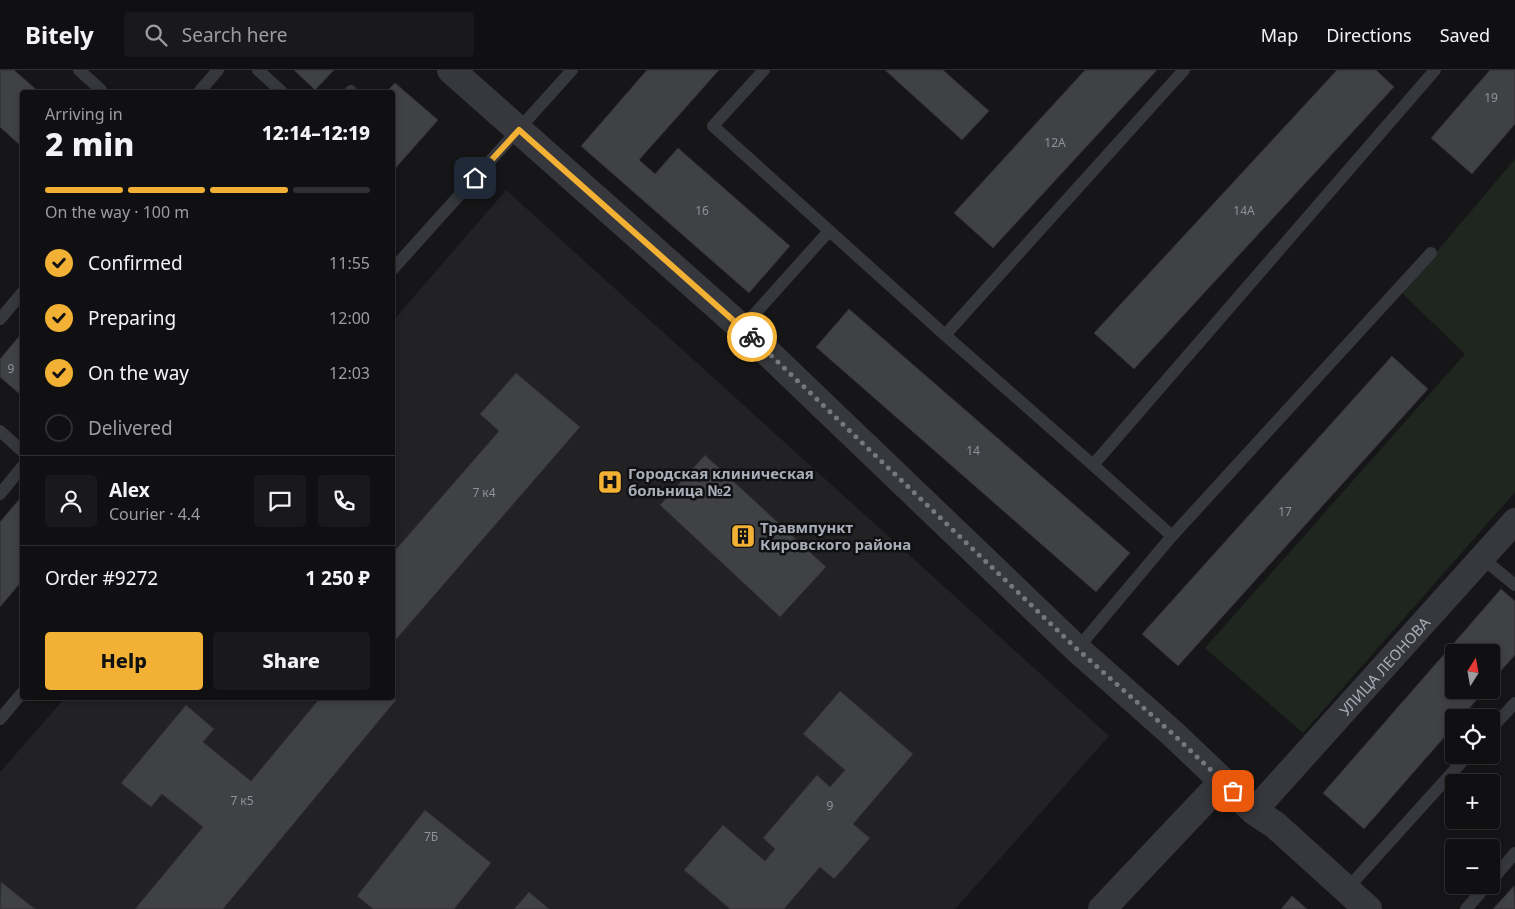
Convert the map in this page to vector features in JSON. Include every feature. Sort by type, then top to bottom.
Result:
[{"type":"street","points":[[451,70],[742,328],[1077,649],[1173,734],[1254,811],[1275,825],[1368,909]]},
{"type":"street","name":"УЛИЦА ЛЕОНОВА","points":[[1254,811],[1515,521]]},
{"type":"street","points":[[1102,909],[1223,781]]},
{"type":"lane","points":[[79,70],[101,90]]},
{"type":"lane","points":[[201,90],[218,70]]},
{"type":"lane","points":[[258,70],[280,90]]},
{"type":"lane","points":[[395,267],[572,70]]},
{"type":"lane","points":[[764,70],[713,126],[1172,536]]},
{"type":"lane","points":[[945,334],[1184,70]]},
{"type":"lane","points":[[1093,465],[1435,70]]},
{"type":"lane","points":[[742,328],[829,231]]},
{"type":"lane","points":[[1077,649],[1172,536],[1431,253]]},
{"type":"lane","points":[[0,319],[20,295]]},
{"type":"lane","points":[[0,431],[20,449]]},
{"type":"lane","points":[[0,494],[20,469]]},
{"type":"lane","points":[[1482,558],[1515,585]]},
{"type":"lane","points":[[2,711],[20,696]]},
{"type":"lane","points":[[1500,719],[1515,703]]},
{"type":"lane","points":[[1346,890],[1460,764]]},
{"type":"lane","points":[[1500,870],[1515,853]]},
{"type":"lane","points":[[1466,909],[1479,894]]},
{"type":"shaded area","points":[[1515,159],[1515,492],[1303,733],[1205,648],[1465,354],[1402,293]]},
{"type":"shaded area","name":"Городская клиническая больница №2","points":[[506,190],[1109,736],[955,909],[0,909],[0,772],[63,700],[395,700],[395,319]]},
{"type":"building","points":[[0,70],[14,70],[37,90],[20,90],[20,145],[0,127]]},
{"type":"building","points":[[294,70],[334,70],[315,90]]},
{"type":"building","points":[[647,70],[719,70],[639,160],[655,174],[678,148],[790,246],[749,293],[581,146]]},
{"type":"building","points":[[885,70],[943,70],[989,111],[962,140]]},
{"type":"building","points":[[1085,70],[1157,70],[993,248],[954,213]]},
{"type":"building","points":[[1337,70],[1376,70],[1394,87],[1134,369],[1094,333]]},
{"type":"building","points":[[1490,70],[1515,70],[1515,124],[1472,174],[1431,138]]},
{"type":"building","points":[[395,83],[438,120],[395,169],[395,90],[388,90]]},
{"type":"building","points":[[849,309],[1130,553],[1096,592],[816,347]]},
{"type":"building","points":[[20,335],[20,394],[0,377],[0,359]]},
{"type":"building","points":[[1392,356],[1428,389],[1178,666],[1142,634]]},
{"type":"building","points":[[516,373],[580,427],[395,641],[395,551],[499,431],[480,414]]},
{"type":"building","name":"Травмпункт Кировского района","points":[[705,455],[826,567],[780,617],[660,505]]},
{"type":"building","points":[[20,498],[20,583],[0,607],[0,522]]},
{"type":"building","points":[[1501,589],[1515,601],[1515,655],[1500,672],[1500,644],[1453,644]]},
{"type":"building","points":[[1445,653],[1445,699],[1477,699],[1469,709],[1445,709],[1445,736],[1364,829],[1323,793]]},
{"type":"building","points":[[840,691],[913,754],[853,824],[870,838],[834,879],[820,867],[784,909],[730,909],[684,870],[723,825],[765,861],[775,849],[763,838],[817,775],[830,787],[845,770],[803,734]]},
{"type":"building","points":[[318,700],[396,700],[223,909],[135,909],[203,827],[162,794],[151,807],[121,783],[186,705],[214,729],[203,742],[251,781]]},
{"type":"building","points":[[425,810],[491,863],[454,909],[373,909],[357,896]]},
{"type":"building","points":[[1,882],[35,909],[0,909]]},
{"type":"building","points":[[1514,886],[1515,909],[1493,909]]},
{"type":"building","points":[[529,892],[549,909],[514,909]]},
{"type":"building","points":[[1292,896],[1307,909],[1281,909]]},
{"type":"way so far","points":[[752,337],[1077,649],[1173,734],[1233,791]]},
{"type":"place","name":"Городская клиническая больница №2","points":[[610,482]]},
{"type":"place","name":"Травмпункт Кировского района","points":[[743,536]]},
{"type":"route","points":[[475,178],[519,130],[752,337]]}]
